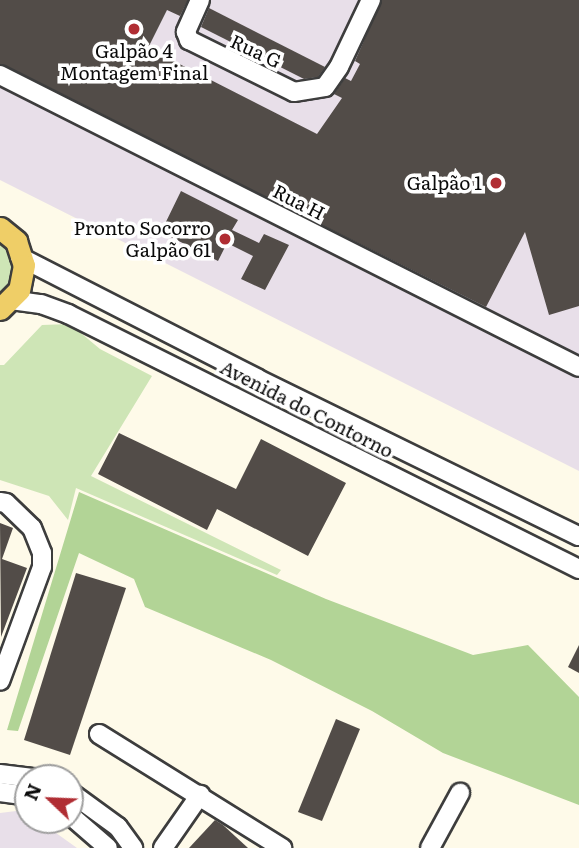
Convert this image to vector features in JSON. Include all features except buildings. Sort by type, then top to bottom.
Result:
[{"type":"main road","points":[[0,228],[16,241],[24,265],[23,278],[6,304]]},
{"type":"street","name":"Rua G","points":[[200,0],[186,32],[189,40],[294,92],[325,87],[339,67],[371,0]]},
{"type":"street","name":"Rua H","points":[[0,75],[579,367]]},
{"type":"street","name":"Avenida do Contorno","points":[[20,257],[258,379],[579,536]]},
{"type":"street","name":"Avenida do Contorno","points":[[6,304],[41,304],[68,314],[578,569]]},
{"type":"street","points":[[0,502],[6,503],[32,528],[41,553],[42,567],[0,681]]},
{"type":"street","points":[[99,734],[282,848]]},
{"type":"street","points":[[430,848],[460,793]]},
{"type":"street","points":[[163,848],[200,795]]},
{"type":"street","points":[[84,802],[118,827],[133,848]]},
{"type":"street","points":[[84,827],[108,848]]},
{"type":"shaded area","points":[[0,0],[579,0],[579,471],[0,180]]},
{"type":"shaded area","points":[[14,811],[14,834],[58,834],[77,848],[0,848],[0,813]]},
{"type":"green space","points":[[0,243],[10,256],[13,267],[12,278],[0,296]]},
{"type":"green space","points":[[70,324],[100,349],[152,376],[91,476],[281,570],[277,575],[76,488],[68,520],[49,496],[0,480],[0,365],[4,365],[42,325]]},
{"type":"green space","points":[[79,492],[326,599],[473,655],[528,645],[579,697],[579,805],[443,753],[372,711],[271,660],[145,607],[134,579],[79,553],[18,731],[7,730]]},
{"type":"place","name":"Galpão 4 Montagem Final","points":[[134,29]]},
{"type":"place","name":"Galpão 1","points":[[496,183]]},
{"type":"place","name":"Pronto Socorro Galpão 61","points":[[225,239]]}]
